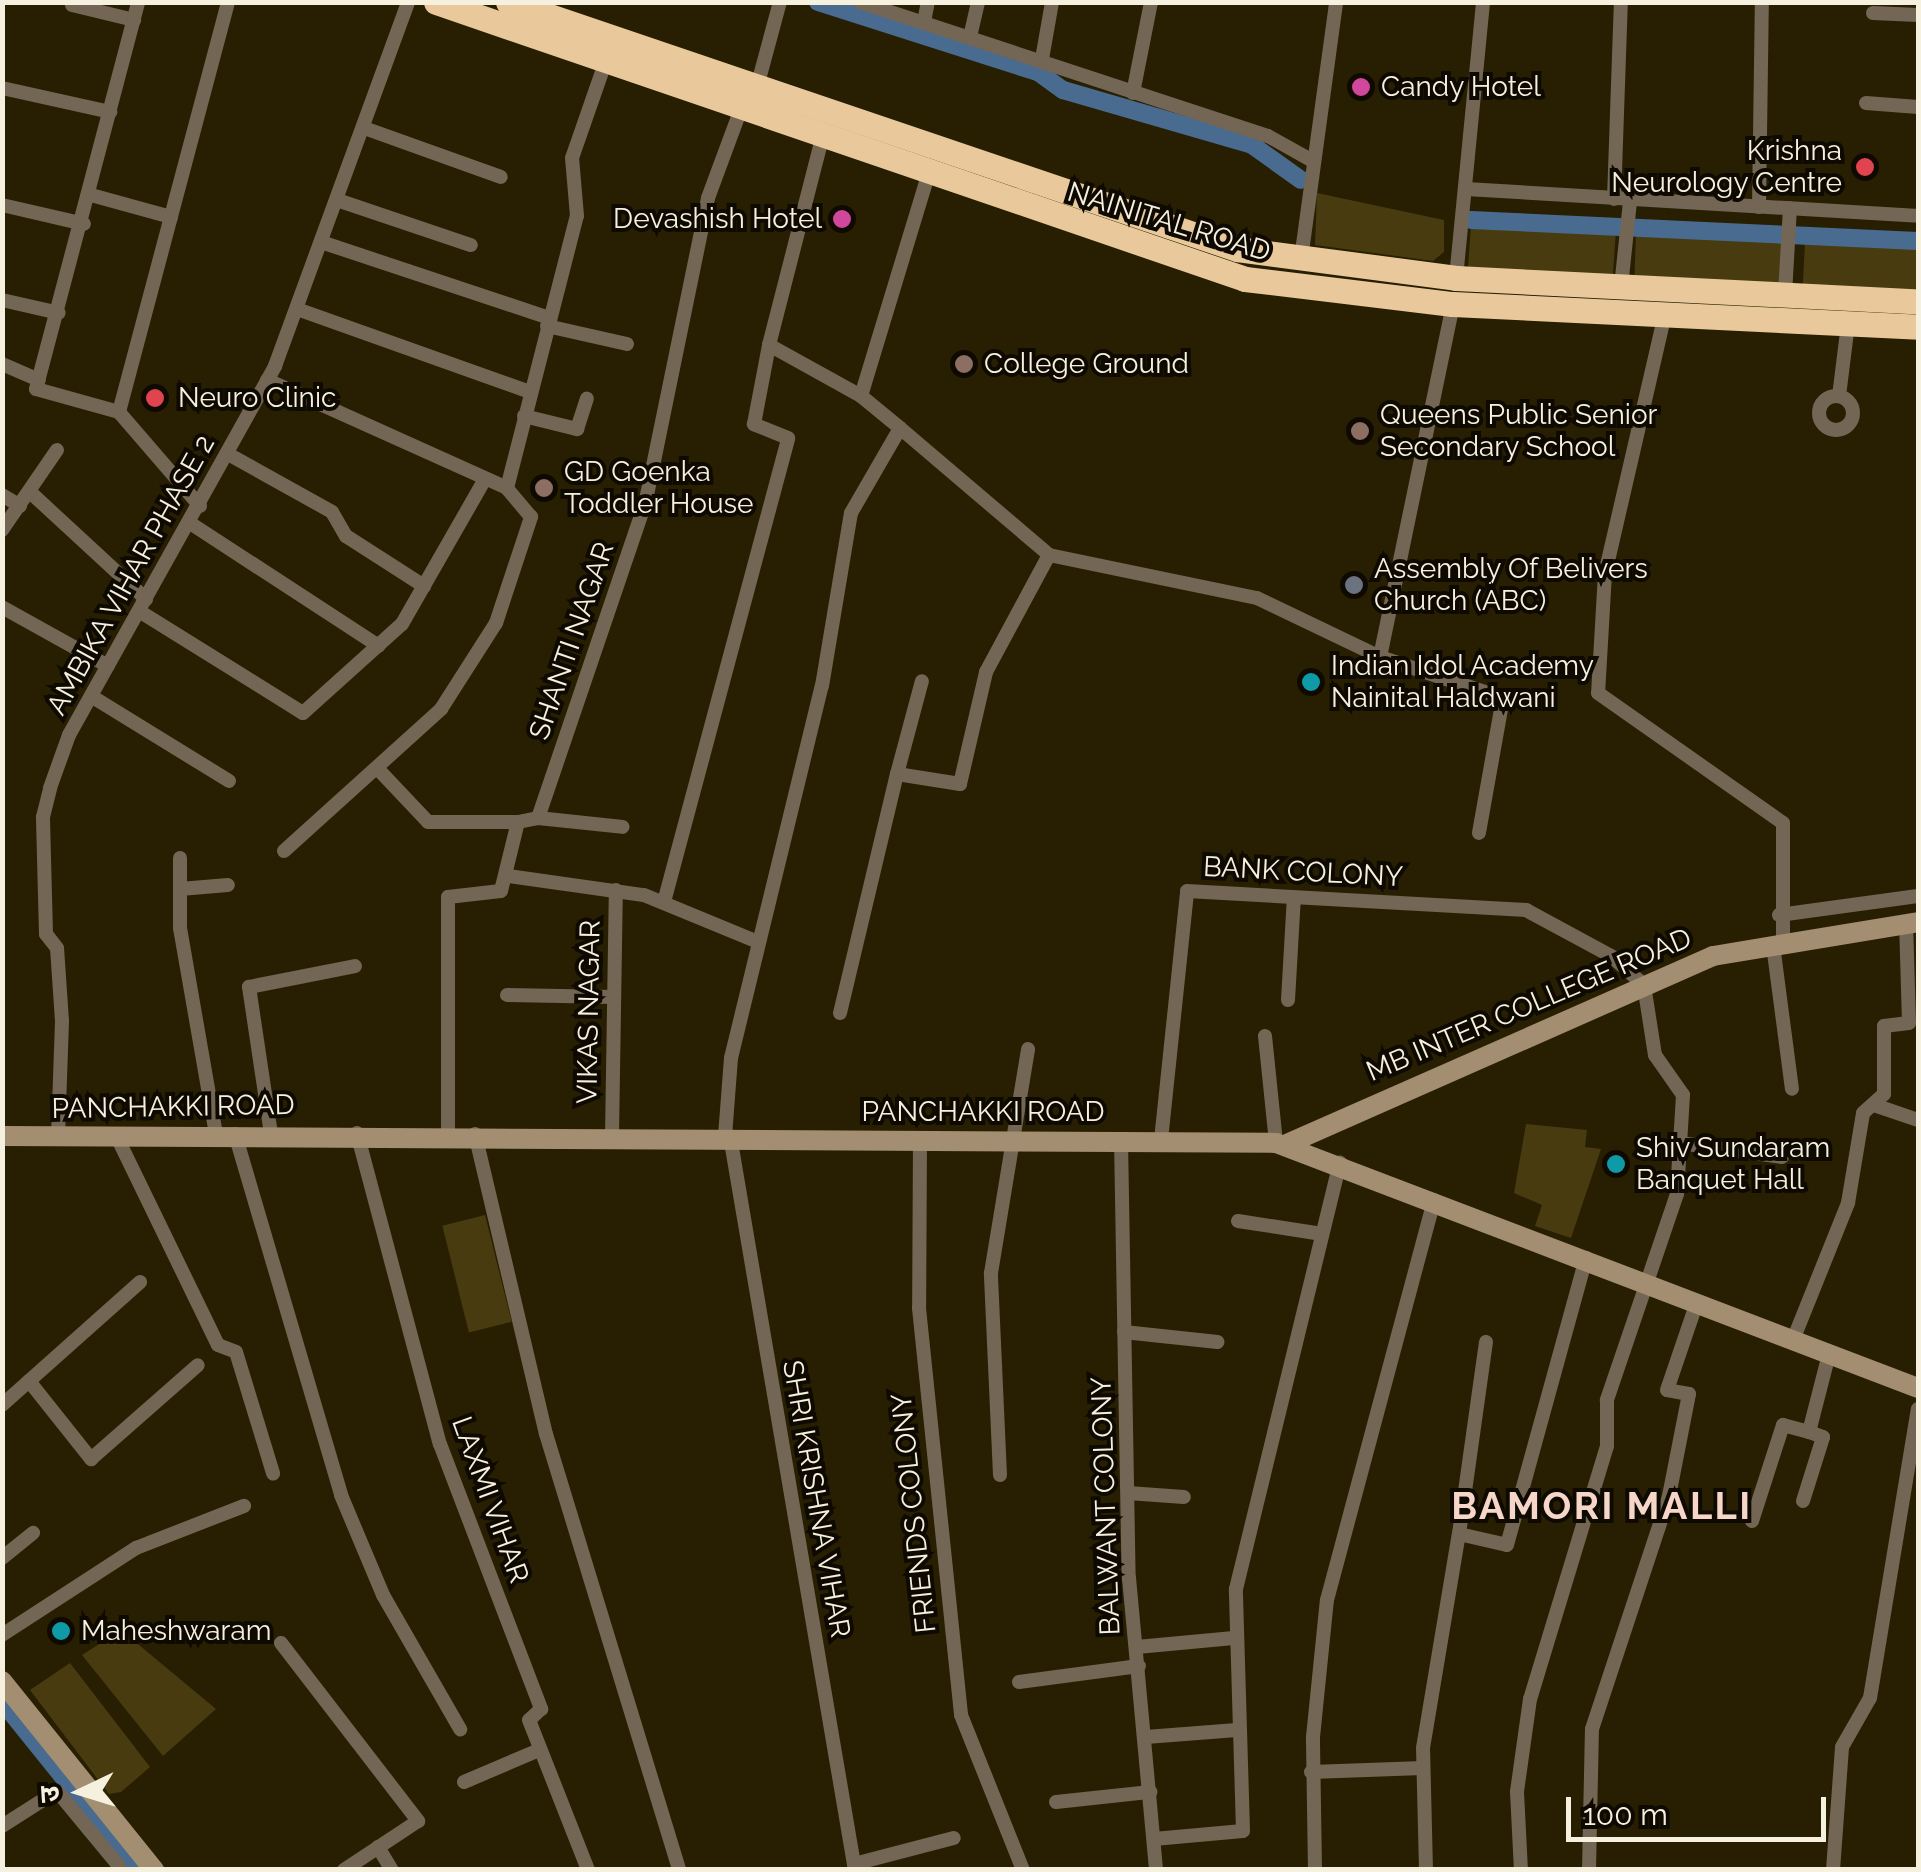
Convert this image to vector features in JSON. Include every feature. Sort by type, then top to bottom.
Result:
[{"type":"highway","name":"NAINITAL ROAD","points":[[508,2],[1164,229],[1455,291],[1667,302],[1848,324],[1918,327]]},
{"type":"highway","name":"NAINITAL ROAD","points":[[452,5],[928,176],[1296,290],[1621,287],[1667,302],[1786,294],[1918,302]]},
{"type":"highway","points":[[606,63],[616,37]]},
{"type":"highway","points":[[1296,290],[1300,260]]},
{"type":"main road","name":"MB INTER COLLEGE ROAD","points":[[1281,1144],[1713,956],[1912,923]]},
{"type":"main road","name":"PANCHAKKI ROAD","points":[[2,1136],[358,1133],[1281,1144],[1918,1388]]},
{"type":"main road","points":[[2,1681],[126,1861],[154,1870]]},
{"type":"street","points":[[138,2],[84,224],[36,389],[119,412],[200,506]]},
{"type":"street","points":[[119,412],[228,2]]},
{"type":"street","name":"AMBIKA VIHAR PHASE 2","points":[[58,1136],[62,1021],[57,948],[46,934],[43,817],[91,696],[267,380],[367,129],[408,2]]},
{"type":"street","points":[[756,88],[780,2]]},
{"type":"street","points":[[860,2],[1268,136],[1313,161]]},
{"type":"street","points":[[924,22],[928,2]]},
{"type":"street","points":[[970,37],[978,2]]},
{"type":"street","points":[[1042,59],[1052,2]]},
{"type":"street","points":[[1133,93],[1152,2]]},
{"type":"street","points":[[1300,260],[1336,2]]},
{"type":"street","points":[[1380,656],[1455,291],[1483,2]]},
{"type":"street","points":[[1614,200],[1621,2]]},
{"type":"street","points":[[1758,206],[1762,2]]},
{"type":"street","points":[[72,6],[134,20]]},
{"type":"street","points":[[1872,13],[1918,15]]},
{"type":"street","points":[[507,488],[577,216],[572,158],[606,63]]},
{"type":"street","points":[[2,88],[110,112]]},
{"type":"street","points":[[1866,103],[1918,107]]},
{"type":"street","name":"SHANTI NAGAR","points":[[538,818],[646,500],[708,198],[742,110]]},
{"type":"street","points":[[367,129],[501,177]]},
{"type":"street","points":[[664,902],[788,438],[754,424],[769,346],[822,139]]},
{"type":"street","points":[[861,396],[928,176]]},
{"type":"street","points":[[1466,188],[1918,216]]},
{"type":"street","points":[[91,195],[171,217]]},
{"type":"street","points":[[340,201],[471,245]]},
{"type":"street","points":[[1621,287],[1630,201]]},
{"type":"street","points":[[2,205],[84,224]]},
{"type":"street","points":[[1786,294],[1790,208]]},
{"type":"street","points":[[324,243],[548,322],[627,344]]},
{"type":"street","points":[[2,300],[59,313]]},
{"type":"street","points":[[1667,302],[1604,573],[1598,692],[1783,823],[1778,944],[1792,1089]]},
{"type":"street","points":[[297,310],[530,392]]},
{"type":"street","points":[[1839,396],[1848,324]]},
{"type":"street","points":[[769,346],[861,396],[1049,555],[1257,598],[1380,656],[1503,698],[1507,716],[1479,833]]},
{"type":"street","points":[[2,364],[39,380]]},
{"type":"street","points":[[267,380],[507,488],[531,517],[496,623],[441,708],[284,851]]},
{"type":"street","points":[[524,416],[576,429],[587,399]]},
{"type":"street","name":"SHRI KRISHNA VIHAR","points":[[854,1867],[728,1136],[731,1058],[822,686],[851,513],[900,428]]},
{"type":"street","points":[[2,530],[58,450]]},
{"type":"street","points":[[228,454],[332,512],[346,536],[424,586]]},
{"type":"street","points":[[30,492],[143,605],[303,713],[379,646],[424,586],[484,480]]},
{"type":"street","points":[[2,495],[20,506]]},
{"type":"street","points":[[190,523],[379,646]]},
{"type":"street","points":[[897,774],[960,784],[986,672],[1049,555]]},
{"type":"street","points":[[2,607],[108,666]]},
{"type":"street","points":[[840,1013],[922,681]]},
{"type":"street","points":[[91,696],[230,781]]},
{"type":"street","points":[[377,768],[428,822],[518,822],[538,818],[622,828]]},
{"type":"street","points":[[448,1134],[448,897],[501,891],[508,876],[518,822]]},
{"type":"street","points":[[180,858],[180,889],[226,1135],[341,1495],[383,1595],[460,1728]]},
{"type":"street","points":[[508,876],[616,890],[664,902],[758,942]]},
{"type":"street","points":[[180,889],[228,885]]},
{"type":"street","name":"VIKAS NAGAR","points":[[612,1136],[616,890]]},
{"type":"street","name":"BANK COLONY","points":[[1161,1140],[1187,890],[1526,910],[1612,956],[1644,985]]},
{"type":"street","points":[[1779,915],[1918,896]]},
{"type":"street","points":[[1288,1000],[1294,897]]},
{"type":"street","points":[[1793,1340],[1818,1295],[1848,1203],[1862,1113],[1884,1094],[1884,1026],[1914,1023],[1912,923]]},
{"type":"street","points":[[271,1134],[249,988],[355,966]]},
{"type":"street","points":[[1521,1870],[1517,1792],[1530,1699],[1607,1446],[1607,1400],[1670,1225],[1682,1095],[1655,1055],[1644,985]]},
{"type":"street","points":[[507,995],[613,997]]},
{"type":"street","points":[[1264,1036],[1281,1144]]},
{"type":"street","points":[[1000,1476],[991,1273],[1028,1049]]},
{"type":"street","points":[[1874,1105],[1918,1120]]},
{"type":"street","name":"LAXMI VIHAR","points":[[358,1133],[440,1444],[541,1709],[529,1720],[588,1870]]},
{"type":"street","points":[[475,1134],[546,1434],[679,1870]]},
{"type":"street","points":[[116,1135],[218,1345],[236,1352],[273,1473]]},
{"type":"street","name":"FRIENDS COLONY","points":[[920,1139],[919,1308],[960,1715],[1023,1870]]},
{"type":"street","name":"BALWANT COLONY","points":[[1121,1140],[1128,1493],[1136,1647],[1156,1870]]},
{"type":"street","points":[[1680,1143],[1782,1157]]},
{"type":"street","points":[[1154,1839],[1243,1831],[1234,1638],[1251,1505],[1340,1164]]},
{"type":"street","points":[[1315,1870],[1312,1772],[1327,1600],[1434,1200]]},
{"type":"street","points":[[1238,1221],[1322,1234]]},
{"type":"street","points":[[1459,1534],[1507,1545],[1586,1258]]},
{"type":"street","points":[[2,1405],[140,1282]]},
{"type":"street","points":[[1589,1870],[1592,1729],[1669,1496],[1689,1394],[1667,1390],[1697,1302]]},
{"type":"street","points":[[1124,1332],[1217,1342]]},
{"type":"street","points":[[1426,1870],[1423,1768],[1486,1342]]},
{"type":"street","points":[[1809,1432],[1829,1354]]},
{"type":"street","points":[[29,1381],[92,1459],[198,1365]]},
{"type":"street","points":[[1833,1870],[1842,1748],[1870,1698],[1918,1409]]},
{"type":"street","points":[[1752,1521],[1782,1426],[1823,1437],[1803,1501]]},
{"type":"street","points":[[1128,1493],[1184,1497]]},
{"type":"street","points":[[2,1635],[136,1548],[244,1506]]},
{"type":"street","points":[[2,1558],[33,1533]]},
{"type":"street","points":[[1136,1647],[1234,1638]]},
{"type":"street","points":[[281,1643],[418,1821],[344,1870]]},
{"type":"street","points":[[1019,1682],[1139,1666]]},
{"type":"street","points":[[1146,1737],[1238,1730]]},
{"type":"street","points":[[464,1782],[539,1750]]},
{"type":"street","points":[[1312,1772],[1423,1768]]},
{"type":"street","points":[[2,1826],[57,1791],[126,1861]]},
{"type":"street","points":[[1056,1802],[1150,1792]]},
{"type":"street","points":[[854,1867],[954,1838]]},
{"type":"street","points":[[378,1847],[392,1870]]},
{"type":"shaded area","points":[[1317,193],[1444,220],[1444,252],[1433,261],[1315,245]]},
{"type":"shaded area","points":[[1471,225],[1616,235],[1613,278],[1468,268]]},
{"type":"shaded area","points":[[1636,233],[1782,238],[1780,284],[1634,279]]},
{"type":"shaded area","points":[[1805,243],[1918,249],[1916,293],[1803,287]]},
{"type":"shaded area","points":[[1526,1124],[1587,1130],[1585,1147],[1601,1149],[1571,1238],[1535,1226],[1542,1205],[1514,1193]]},
{"type":"shaded area","points":[[485,1215],[512,1322],[469,1332],[442,1226]]},
{"type":"shaded area","points":[[121,1630],[216,1709],[163,1756],[82,1655]]},
{"type":"shaded area","points":[[70,1663],[150,1767],[121,1792],[109,1794],[30,1690]]},
{"type":"waterway","points":[[818,2],[1038,72],[1063,90],[1252,145],[1301,180]]},
{"type":"waterway","points":[[1471,220],[1918,241]]},
{"type":"waterway","points":[[2,1701],[138,1870]]},
{"type":"place","name":"Candy Hotel","points":[[1361,87]]},
{"type":"place","name":"Krishna Neurology Centre","points":[[1865,167]]},
{"type":"place","name":"Devashish Hotel","points":[[842,219]]},
{"type":"place","name":"College Ground","points":[[964,364]]},
{"type":"place","name":"Neuro Clinic","points":[[155,398]]},
{"type":"place","name":"Queens Public Senior Secondary School","points":[[1360,431]]},
{"type":"place","name":"GD Goenka Toddler House","points":[[544,488]]},
{"type":"place","name":"Assembly Of Belivers Church (ABC)","points":[[1354,585]]},
{"type":"place","name":"Indian Idol Academy Nainital Haldwani","points":[[1311,682]]},
{"type":"place","name":"Shiv Sundaram Banquet Hall","points":[[1616,1164]]},
{"type":"place","name":"Maheshwaram","points":[[61,1631]]},
{"type":"district","name":"BAMORI MALLI","points":[[1602,1506]]}]
